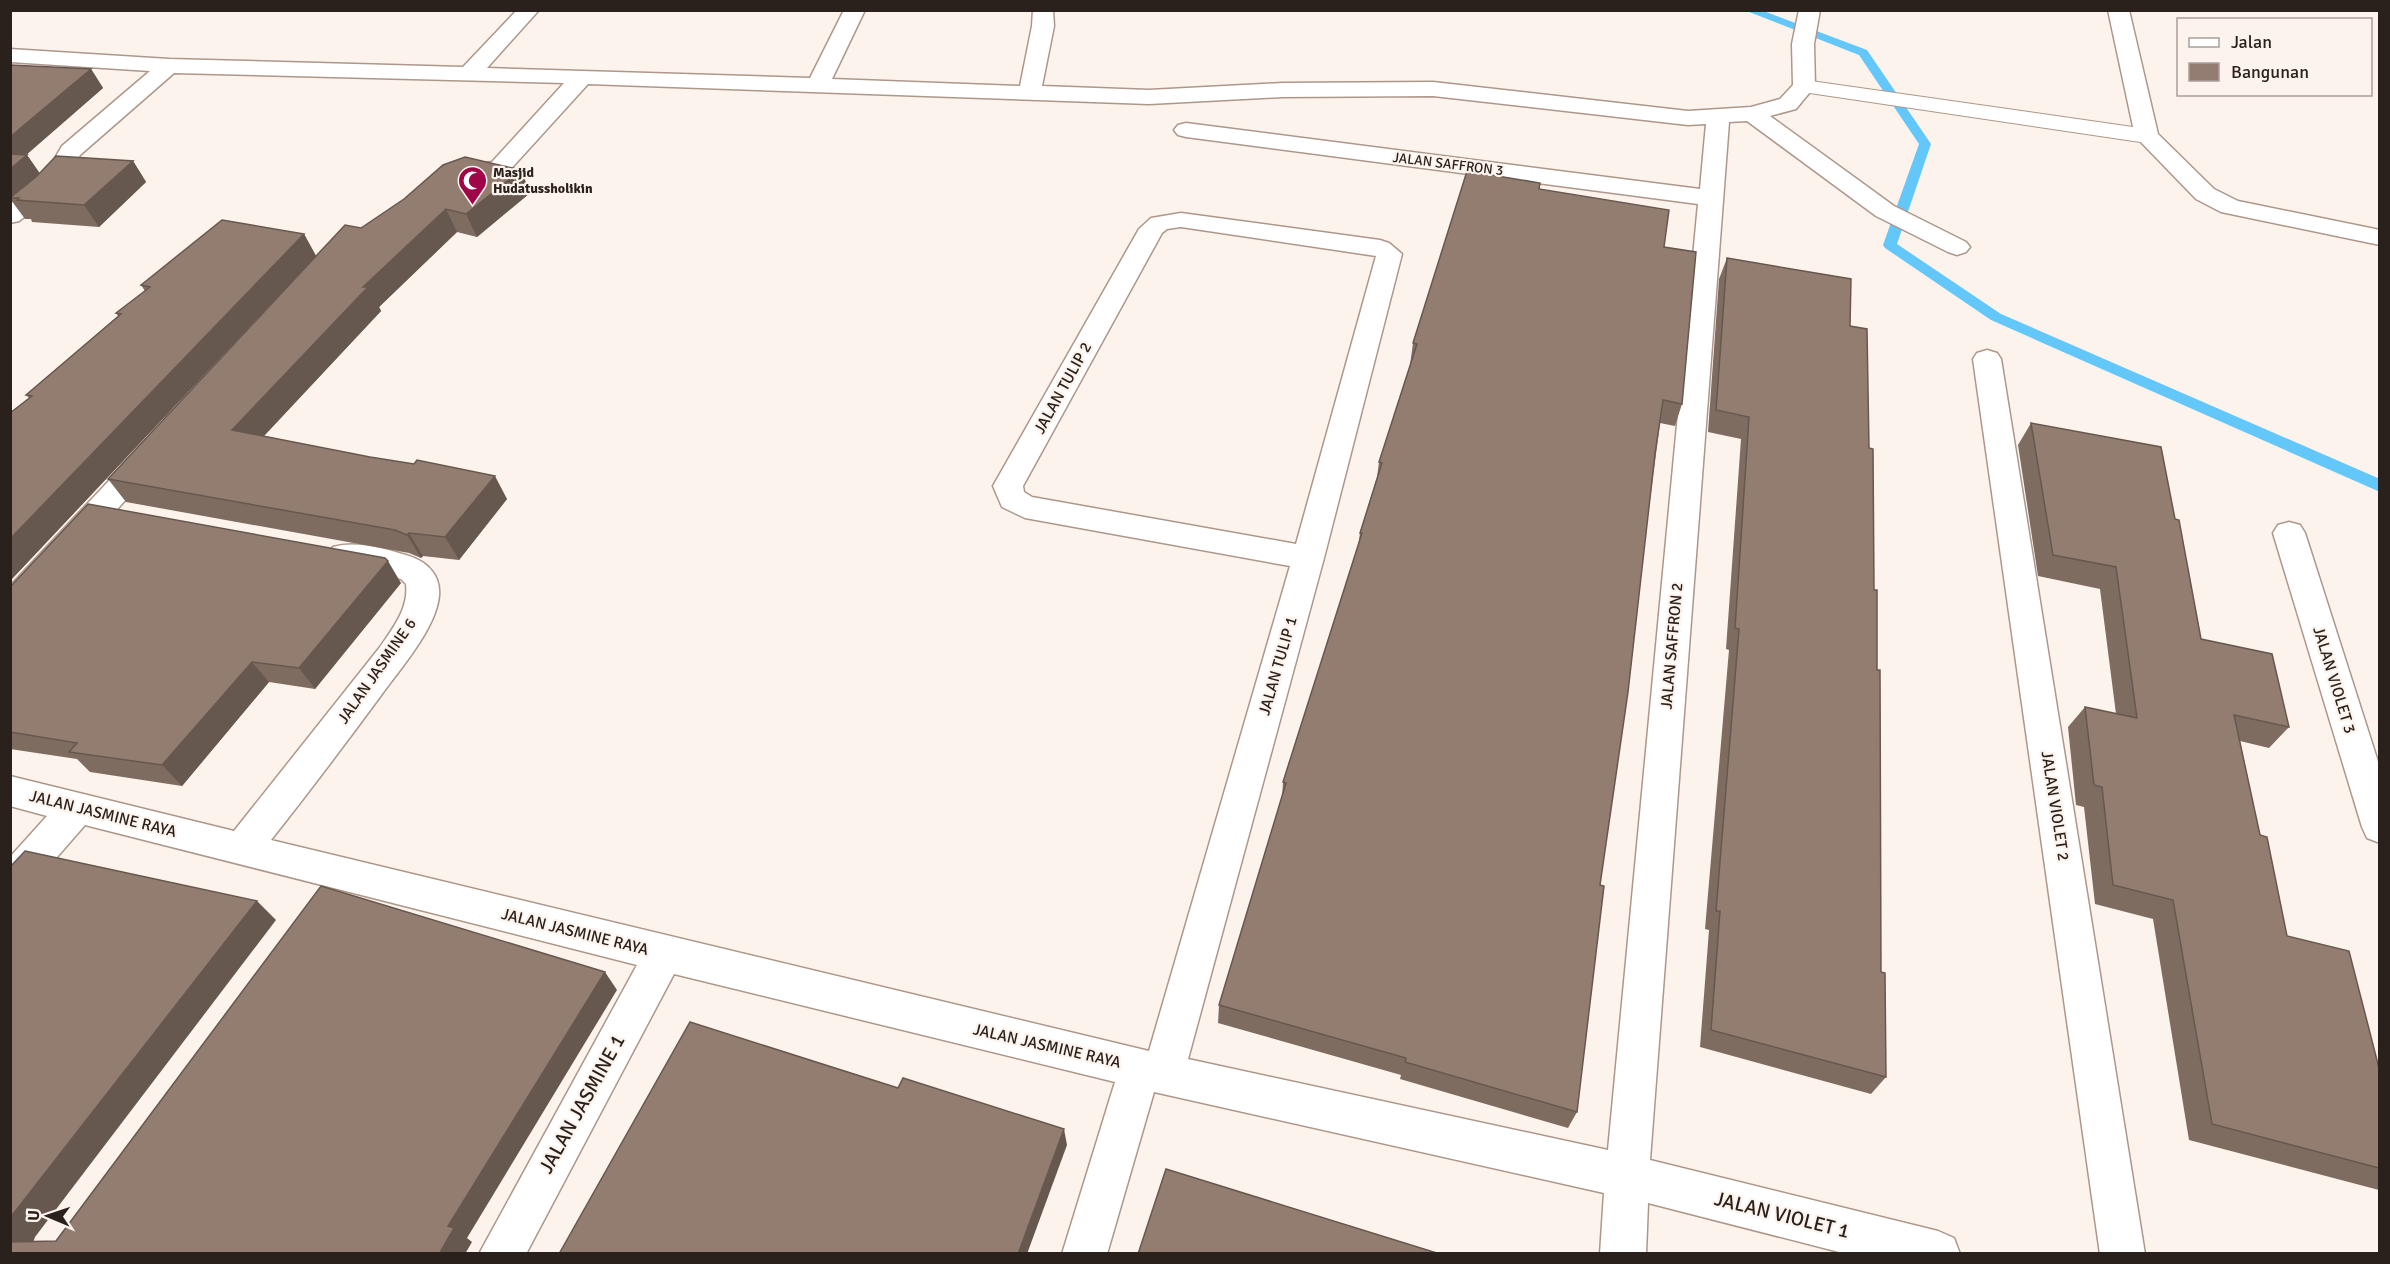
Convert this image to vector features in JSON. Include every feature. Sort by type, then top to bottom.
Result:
[{"type":"street","points":[[469,74],[529,10]]},
{"type":"street","points":[[817,86],[855,10]]},
{"type":"street","points":[[1030,93],[1043,26],[1043,10]]},
{"type":"street","points":[[10,55],[169,66],[582,77],[1149,97],[1282,90],[1423,89],[1679,118],[1752,114],[1788,104],[1804,86],[1803,44],[1810,10]]},
{"type":"street","points":[[2118,10],[2147,136],[2205,194],[2230,207],[2379,238]]},
{"type":"street","points":[[10,216],[58,173],[70,151],[169,66]]},
{"type":"street","points":[[437,187],[459,172],[500,167],[582,77]]},
{"type":"street","points":[[1752,114],[1885,211],[1957,247]]},
{"type":"street","name":"JALAN SAFFRON 2","points":[[1623,1254],[1627,1176],[1709,198],[1718,117]]},
{"type":"street","name":"JALAN SAFFRON 3","points":[[1186,130],[1709,198]]},
{"type":"street","name":"JALAN TULIP 2","points":[[1308,558],[1025,507],[1014,503],[1008,486],[1155,226],[1181,220],[1380,248],[1388,251],[1389,257]]},
{"type":"street","name":"JALAN TULIP 1","points":[[1084,1254],[1152,1071],[1308,558],[1389,257]]},
{"type":"street","name":"JALAN VIOLET 2","points":[[1987,359],[2122,1254]]},
{"type":"street","points":[[10,607],[163,441]]},
{"type":"street","points":[[99,511],[133,517]]},
{"type":"street","name":"JALAN VIOLET 3","points":[[2289,533],[2379,827]]},
{"type":"street","name":"JALAN JASMINE 6","points":[[242,849],[391,656],[410,626],[423,598],[423,586],[419,575],[409,567],[317,550]]},
{"type":"street","name":"JALAN JASMINE RAYA","points":[[10,791],[242,849],[327,887],[664,954],[1152,1071],[1627,1176]]},
{"type":"street","points":[[10,884],[77,808]]},
{"type":"street","name":"JALAN JASMINE 1","points":[[501,1254],[664,954]]},
{"type":"street","name":"JALAN VIOLET 1","points":[[1627,1176],[1938,1254]]},
{"type":"lane","points":[[1804,86],[2147,136]]},
{"type":"building","points":[[10,65],[91,69],[10,137]]},
{"type":"building","points":[[10,154],[27,155],[10,169]]},
{"type":"building","points":[[56,156],[133,161],[84,205],[10,198],[37,176]]},
{"type":"building","points":[[465,157],[521,170],[466,214],[446,209],[363,287],[368,287],[232,430],[370,457],[414,464],[417,460],[495,476],[445,537],[409,533],[407,535],[395,530],[108,479],[345,225],[361,228],[404,199],[443,165]]},
{"type":"building","points":[[1467,171],[1540,183],[1539,189],[1669,210],[1664,247],[1696,252],[1682,404],[1663,400],[1655,454],[1628,692],[1600,885],[1604,886],[1577,1112],[1405,1062],[1406,1058],[1219,1005],[1286,783],[1283,782],[1362,533],[1360,533],[1382,463],[1379,462],[1417,344],[1413,343]]},
{"type":"building","points":[[222,220],[304,234],[10,539],[10,413],[32,396],[26,395],[121,314],[116,313],[150,287],[141,285]]},
{"type":"building","points":[[1727,258],[1851,279],[1850,326],[1867,329],[1869,448],[1873,449],[1877,670],[1880,670],[1881,972],[1885,973],[1886,1077],[1711,1030],[1720,911],[1716,911],[1739,629],[1735,628],[1749,417],[1716,410]]},
{"type":"building","points":[[2031,423],[2161,447],[2175,519],[2179,520],[2201,639],[2272,654],[2289,727],[2234,715],[2260,835],[2267,837],[2287,936],[2349,951],[2379,1068],[2379,1168],[2212,1124],[2173,900],[2113,885],[2102,787],[2094,785],[2085,707],[2137,718],[2116,567],[2053,555]]},
{"type":"building","points":[[88,504],[385,558],[388,561],[299,668],[252,662],[162,765],[69,752],[77,743],[10,732],[10,587]]},
{"type":"building","points":[[25,851],[257,901],[10,1218],[10,867]]},
{"type":"building","points":[[321,886],[605,972],[448,1226],[454,1228],[439,1254],[10,1254],[10,1242],[56,1241]]},
{"type":"building","points":[[690,1022],[898,1088],[903,1078],[1064,1129],[1018,1254],[559,1254]]},
{"type":"building","points":[[1166,1169],[1440,1254],[1138,1254]]},
{"type":"waterway","points":[[1749,10],[1863,53],[1925,144],[1890,245],[1996,317],[2380,486]]},
{"type":"place","name":"Masjid Hudatussholikin","points":[[472,206]]}]
